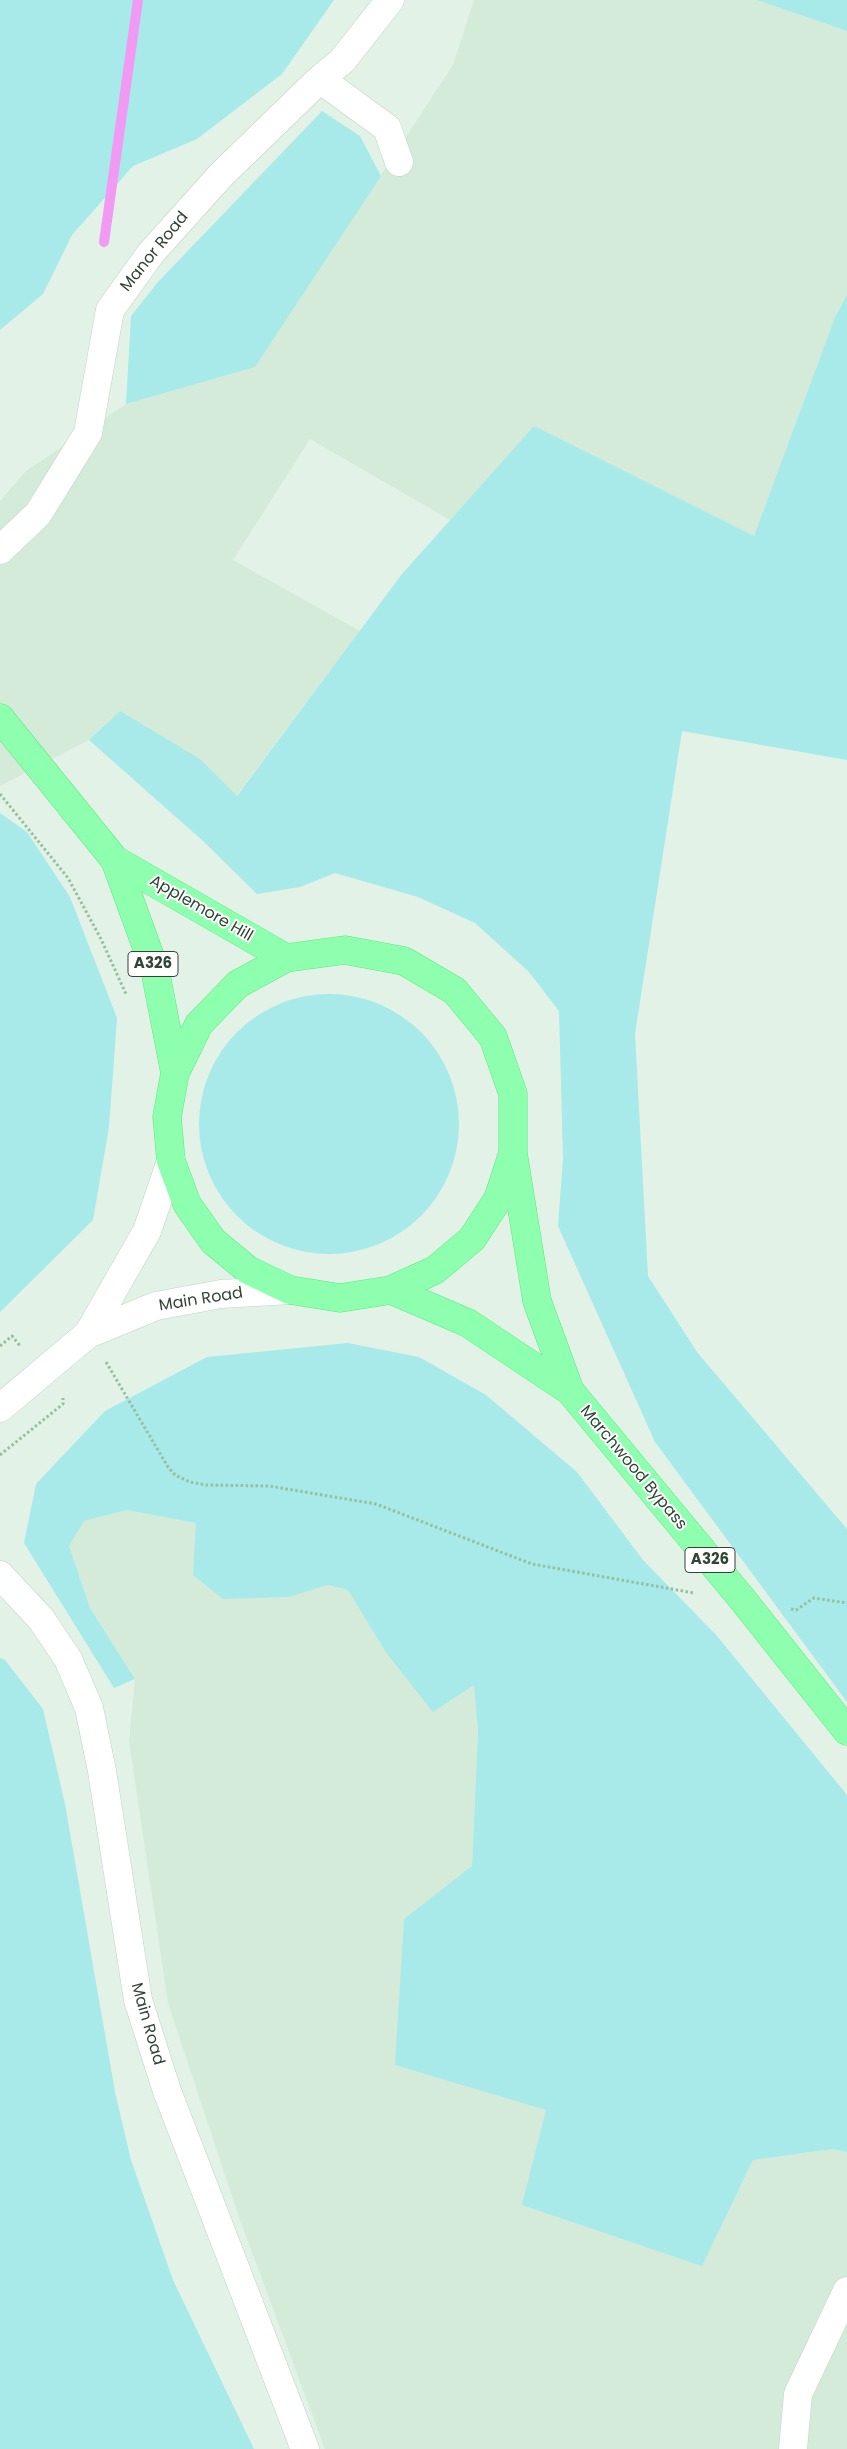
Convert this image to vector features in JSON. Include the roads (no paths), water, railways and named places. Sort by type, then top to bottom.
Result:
[{"type":"main road","name":"Applemore Hill","points":[[0,718],[115,860],[155,970],[175,1073]]},
{"type":"main road","name":"Applemore Hill","points":[[115,860],[286,958]]},
{"type":"main road","points":[[346,950],[404,961],[455,992],[493,1037],[513,1094],[513,1153],[498,1198],[472,1239],[435,1270],[391,1290],[340,1298],[290,1290],[248,1270],[213,1242],[187,1204],[171,1161],[167,1117],[175,1073],[199,1024],[238,984],[286,958],[346,950]]},
{"type":"main road","name":"Marchwood Bypass","points":[[513,1153],[537,1302],[570,1391]]},
{"type":"main road","name":"Marchwood Bypass","points":[[391,1290],[468,1323],[570,1391],[743,1600],[847,1731]]},
{"type":"street","name":"Manor Road","points":[[0,550],[38,514],[88,433],[110,310],[151,253],[182,218],[221,175],[320,79],[342,61],[390,0]]},
{"type":"street","points":[[320,79],[387,128],[399,162]]},
{"type":"street","name":"Main Road","points":[[88,1334],[147,1231],[171,1161]]},
{"type":"street","name":"Main Road","points":[[0,1408],[88,1334],[156,1306],[221,1294],[290,1290]]},
{"type":"street","name":"Main Road","points":[[0,1575],[41,1620],[68,1658],[89,1708],[102,1771],[138,2000],[167,2091],[305,2449]]},
{"type":"street","points":[[793,2449],[798,2394],[847,2291]]},
{"type":"waterway","points":[[104,242],[138,0]]}]
